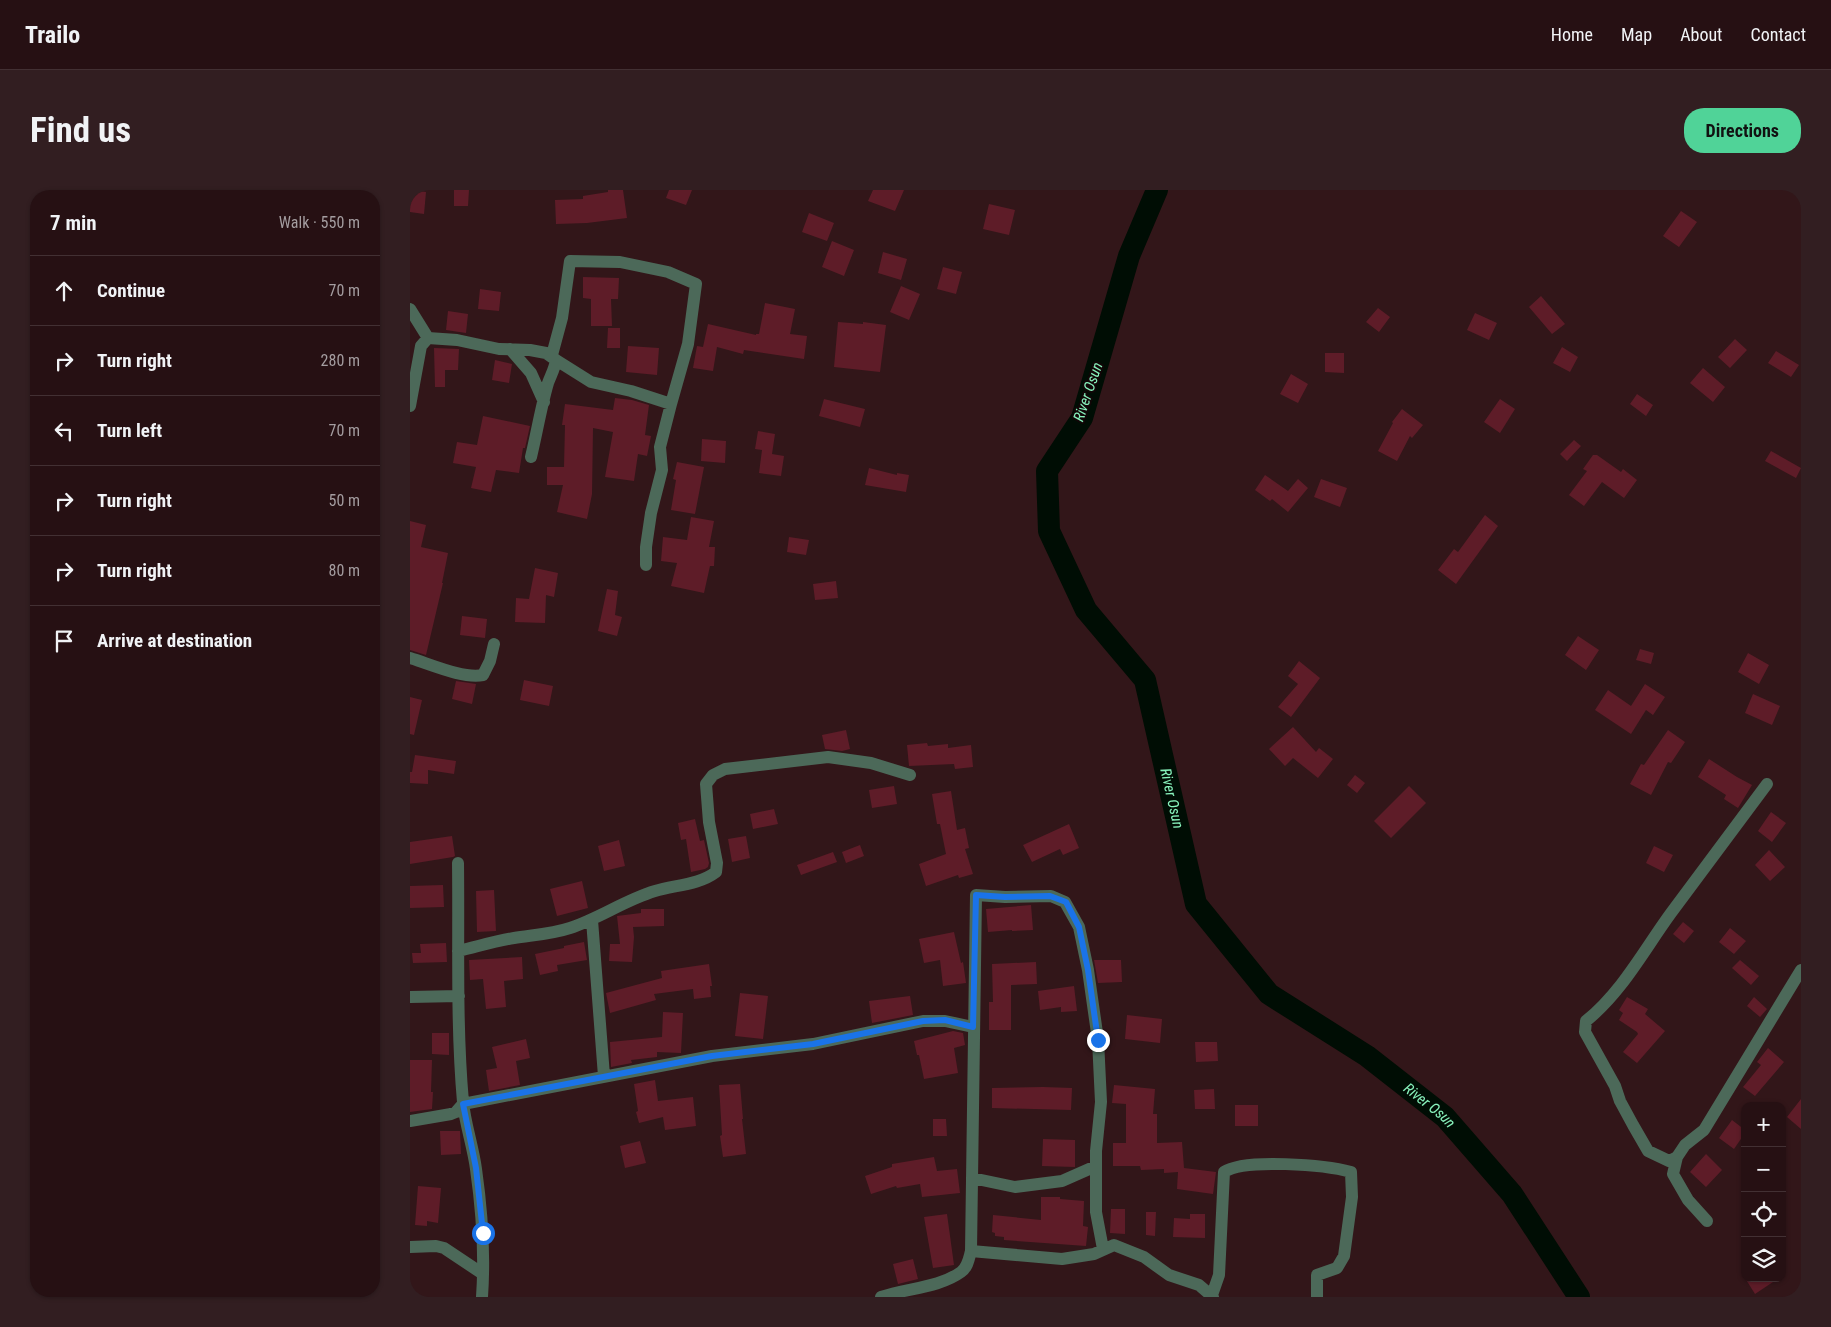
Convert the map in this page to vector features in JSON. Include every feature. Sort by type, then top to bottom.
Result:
[{"type":"street","points":[[531,457],[548,384],[556,365],[554,358],[570,260],[620,262],[668,272],[696,284],[688,344],[660,448],[662,470],[651,513],[646,547],[646,565]]},
{"type":"street","points":[[410,309],[428,338]]},
{"type":"street","points":[[410,406],[421,346],[428,338],[446,338],[490,347],[530,350],[554,358],[591,382],[631,391],[671,404]]},
{"type":"street","points":[[510,348],[532,373],[544,402]]},
{"type":"street","points":[[410,658],[462,674],[480,675],[483,674],[490,661],[494,644]]},
{"type":"street","points":[[458,952],[512,938],[543,935],[568,929],[592,920],[633,899],[656,891],[706,880],[716,872],[717,863],[709,822],[706,784],[713,774],[725,769],[828,757],[871,763],[910,775]]},
{"type":"street","points":[[1677,1157],[1669,1161],[1648,1151],[1585,1032],[1586,1021],[1600,1010],[1615,993],[1767,784]]},
{"type":"street","points":[[458,863],[458,952],[463,1104],[476,1168],[483,1233],[482,1297]]},
{"type":"street","points":[[882,1297],[942,1281],[962,1271],[968,1264],[971,1250],[976,895],[1005,897],[1050,896],[1066,902],[1079,927],[1088,970],[1098,1040],[1101,1102],[1096,1166],[1096,1212],[1103,1250]]},
{"type":"street","points":[[592,920],[604,1076]]},
{"type":"street","points":[[1707,1221],[1688,1200],[1674,1174],[1677,1157],[1685,1145],[1704,1130],[1801,970]]},
{"type":"street","points":[[410,997],[459,996]]},
{"type":"street","points":[[410,1121],[451,1114],[456,1112],[463,1104],[712,1056],[813,1044],[923,1021],[945,1020],[973,1027]]},
{"type":"street","points":[[971,1250],[1062,1258],[1094,1254],[1114,1245],[1144,1257],[1169,1275],[1200,1285],[1212,1296],[1219,1275],[1224,1172],[1230,1168],[1300,1164],[1339,1169],[1351,1172],[1352,1197],[1344,1256],[1337,1268],[1316,1275],[1317,1297]]},
{"type":"street","points":[[972,1178],[1015,1187],[1062,1181],[1096,1166]]},
{"type":"street","points":[[410,1247],[436,1246],[444,1248],[482,1274]]},
{"type":"building","points":[[410,190],[426,192],[424,214],[410,212]]},
{"type":"building","points":[[454,190],[469,190],[468,206],[454,206]]},
{"type":"building","points":[[608,190],[623,190],[627,218],[587,223],[556,224],[555,200],[583,199],[583,196],[608,192]]},
{"type":"building","points":[[669,190],[692,190],[686,205],[666,198]]},
{"type":"building","points":[[873,190],[904,190],[895,211],[868,201]]},
{"type":"building","points":[[989,204],[1015,210],[1009,235],[983,229]]},
{"type":"building","points":[[1681,211],[1697,222],[1679,247],[1663,236]]},
{"type":"building","points":[[809,213],[834,223],[827,241],[802,232]]},
{"type":"building","points":[[832,241],[854,250],[844,276],[822,267]]},
{"type":"building","points":[[883,252],[907,259],[901,280],[878,273]]},
{"type":"building","points":[[943,267],[962,272],[956,294],[937,289]]},
{"type":"building","points":[[583,277],[619,278],[618,299],[611,299],[612,326],[591,326],[591,299],[583,298]]},
{"type":"building","points":[[901,286],[920,294],[909,320],[890,312]]},
{"type":"building","points":[[480,289],[501,292],[499,311],[478,309]]},
{"type":"building","points":[[1541,296],[1565,324],[1552,334],[1529,307]]},
{"type":"building","points":[[765,303],[795,309],[790,334],[807,336],[804,359],[744,350],[743,354],[717,347],[713,371],[693,368],[697,346],[703,347],[708,324],[756,335],[759,334]]},
{"type":"building","points":[[1378,308],[1390,317],[1379,332],[1366,322]]},
{"type":"building","points":[[448,311],[468,314],[466,333],[446,330]]},
{"type":"building","points":[[1475,313],[1497,323],[1489,340],[1467,330]]},
{"type":"building","points":[[838,322],[863,324],[863,322],[886,325],[880,372],[834,367]]},
{"type":"building","points":[[608,328],[620,328],[620,348],[607,348]]},
{"type":"building","points":[[1735,339],[1747,350],[1730,368],[1718,357]]},
{"type":"building","points":[[628,346],[659,348],[657,375],[626,372]]},
{"type":"building","points":[[1562,347],[1578,357],[1570,372],[1553,363]]},
{"type":"building","points":[[434,348],[459,349],[458,370],[445,370],[445,387],[435,387]]},
{"type":"building","points":[[1776,351],[1799,365],[1791,377],[1768,363]]},
{"type":"building","points":[[1325,353],[1344,353],[1344,373],[1325,372]]},
{"type":"building","points":[[495,360],[512,364],[509,383],[492,380]]},
{"type":"building","points":[[1703,368],[1725,387],[1713,402],[1690,383]]},
{"type":"building","points":[[1291,374],[1308,384],[1298,403],[1280,394]]},
{"type":"building","points":[[1637,394],[1653,405],[1646,416],[1630,404]]},
{"type":"building","points":[[615,398],[649,405],[645,435],[651,436],[647,456],[638,454],[634,481],[605,477],[613,432],[593,428],[592,494],[587,519],[557,512],[563,485],[547,485],[547,467],[564,467],[565,425],[562,425],[565,404],[613,410]]},
{"type":"building","points":[[824,399],[865,409],[860,427],[819,416]]},
{"type":"building","points":[[1500,399],[1515,409],[1500,433],[1484,422]]},
{"type":"building","points":[[1402,409],[1423,425],[1412,438],[1410,436],[1397,461],[1378,451],[1392,422]]},
{"type":"building","points":[[483,416],[530,426],[525,448],[523,448],[519,473],[496,470],[491,492],[471,488],[476,467],[453,463],[457,442],[477,445]]},
{"type":"building","points":[[758,431],[775,434],[772,454],[784,456],[781,476],[759,473],[762,450],[755,449]]},
{"type":"building","points":[[702,439],[726,441],[725,463],[701,461]]},
{"type":"building","points":[[1574,440],[1581,446],[1567,461],[1560,454]]},
{"type":"building","points":[[1771,451],[1801,468],[1796,478],[1765,461]]},
{"type":"building","points":[[1593,455],[1597,455],[1621,472],[1623,469],[1637,480],[1624,498],[1602,482],[1584,506],[1569,495],[1587,471],[1583,469]]},
{"type":"building","points":[[677,462],[704,467],[695,514],[671,510],[676,480],[673,479]]},
{"type":"building","points":[[869,468],[897,475],[897,473],[909,475],[906,492],[865,485]]},
{"type":"building","points":[[1265,475],[1288,491],[1298,479],[1308,488],[1288,512],[1272,499],[1270,501],[1255,490]]},
{"type":"building","points":[[1321,479],[1347,488],[1340,507],[1314,497]]},
{"type":"building","points":[[1485,515],[1498,526],[1456,584],[1438,570],[1454,549],[1458,552]]},
{"type":"building","points":[[691,517],[714,521],[709,547],[715,547],[714,566],[710,566],[704,593],[671,586],[677,563],[661,561],[663,537],[687,540]]},
{"type":"building","points":[[410,521],[426,525],[421,547],[448,553],[426,655],[410,650]]},
{"type":"building","points":[[789,537],[809,540],[806,555],[787,552]]},
{"type":"building","points":[[535,568],[558,573],[554,597],[546,595],[545,623],[515,622],[516,598],[529,599]]},
{"type":"building","points":[[836,581],[838,598],[815,600],[813,584]]},
{"type":"building","points":[[607,589],[618,591],[615,615],[622,617],[617,636],[598,631]]},
{"type":"building","points":[[462,616],[487,619],[485,638],[460,635]]},
{"type":"building","points":[[1578,636],[1599,650],[1586,670],[1565,655]]},
{"type":"building","points":[[1640,649],[1654,653],[1651,664],[1636,660]]},
{"type":"building","points":[[1748,653],[1769,665],[1759,684],[1738,672]]},
{"type":"building","points":[[1299,661],[1320,678],[1291,717],[1278,707],[1298,684],[1288,676]]},
{"type":"building","points":[[524,680],[553,686],[549,706],[520,700]]},
{"type":"building","points":[[456,681],[476,684],[472,704],[452,699]]},
{"type":"building","points":[[1645,684],[1665,697],[1653,715],[1646,710],[1631,734],[1595,710],[1608,690],[1631,706]]},
{"type":"building","points":[[1753,694],[1780,706],[1772,725],[1745,713]]},
{"type":"building","points":[[410,697],[422,700],[414,735],[410,734]]},
{"type":"building","points":[[1293,727],[1316,752],[1319,748],[1333,759],[1318,778],[1293,758],[1285,766],[1269,749]]},
{"type":"building","points":[[846,730],[850,749],[842,751],[825,749],[822,735]]},
{"type":"building","points":[[1668,730],[1685,742],[1671,763],[1668,762],[1651,795],[1630,784],[1641,764],[1644,765]]},
{"type":"building","points":[[927,743],[928,746],[948,744],[948,748],[971,745],[973,767],[955,769],[954,764],[909,766],[907,745]]},
{"type":"building","points":[[415,755],[456,761],[454,774],[428,770],[428,784],[410,783],[410,772],[412,772]]},
{"type":"building","points":[[1709,759],[1752,785],[1738,808],[1724,799],[1726,795],[1698,777]]},
{"type":"building","points":[[1355,775],[1365,783],[1357,793],[1347,785]]},
{"type":"building","points":[[894,786],[897,804],[872,808],[869,790]]},
{"type":"building","points":[[1409,786],[1426,803],[1391,838],[1374,821]]},
{"type":"building","points":[[951,791],[957,830],[965,828],[969,848],[965,849],[973,874],[959,878],[958,875],[926,886],[919,864],[946,854],[940,824],[937,824],[932,794]]},
{"type":"building","points":[[774,809],[778,824],[753,829],[750,814]]},
{"type":"building","points":[[1771,812],[1786,823],[1772,842],[1758,831]]},
{"type":"building","points":[[695,819],[700,841],[704,840],[709,863],[705,869],[691,872],[686,839],[681,840],[678,823]]},
{"type":"building","points":[[1069,824],[1079,848],[1063,855],[1060,849],[1032,862],[1023,845]]},
{"type":"building","points":[[452,836],[455,856],[410,864],[410,842]]},
{"type":"building","points":[[746,836],[750,858],[732,862],[728,839]]},
{"type":"building","points":[[619,840],[625,866],[604,871],[598,846]]},
{"type":"building","points":[[860,845],[864,856],[846,863],[842,852]]},
{"type":"building","points":[[1654,846],[1673,855],[1664,872],[1646,863]]},
{"type":"building","points":[[1769,850],[1785,867],[1770,881],[1755,865]]},
{"type":"building","points":[[833,852],[837,862],[801,875],[797,865]]},
{"type":"building","points":[[582,881],[588,908],[557,916],[550,889]]},
{"type":"building","points":[[443,885],[444,907],[410,908],[410,886]]},
{"type":"building","points":[[494,890],[496,931],[477,932],[476,891]]},
{"type":"building","points":[[1031,905],[1033,930],[988,932],[986,909]]},
{"type":"building","points":[[641,909],[664,909],[664,926],[633,927],[632,962],[609,961],[610,944],[620,944],[617,916],[641,913]]},
{"type":"building","points":[[1683,922],[1694,931],[1684,943],[1673,934]]},
{"type":"building","points":[[1730,928],[1746,941],[1734,954],[1719,942]]},
{"type":"building","points":[[954,932],[961,963],[963,962],[966,983],[943,986],[940,960],[924,963],[919,939]]},
{"type":"building","points":[[584,942],[587,960],[557,965],[558,971],[540,975],[535,954]]},
{"type":"building","points":[[446,943],[447,962],[413,963],[412,953],[421,953],[420,944]]},
{"type":"building","points":[[522,957],[523,979],[504,981],[506,1007],[486,1009],[483,979],[470,980],[469,960]]},
{"type":"building","points":[[1094,960],[1121,960],[1122,982],[1098,983]]},
{"type":"building","points":[[1740,960],[1759,976],[1751,985],[1732,968]]},
{"type":"building","points":[[1036,962],[1037,984],[1011,985],[1011,1030],[989,1030],[989,1002],[993,1002],[992,964]]},
{"type":"building","points":[[709,964],[712,986],[710,986],[711,997],[694,999],[693,989],[654,994],[656,1000],[610,1013],[606,993],[662,978],[661,971]]},
{"type":"building","points":[[1074,986],[1077,1011],[1061,1012],[1061,1007],[1040,1010],[1038,991]]},
{"type":"building","points":[[740,993],[768,996],[763,1039],[735,1036]]},
{"type":"building","points":[[910,996],[913,1015],[872,1023],[869,1001]]},
{"type":"building","points":[[1627,997],[1648,1009],[1645,1014],[1665,1031],[1637,1063],[1623,1052],[1638,1034],[1619,1020],[1623,1013],[1619,1010]]},
{"type":"building","points":[[1754,997],[1767,1009],[1760,1017],[1747,1006]]},
{"type":"building","points":[[663,1012],[683,1013],[681,1053],[657,1052],[657,1057],[631,1060],[632,1063],[611,1067],[610,1042],[662,1037]]},
{"type":"building","points":[[1127,1015],[1162,1019],[1160,1043],[1125,1039]]},
{"type":"building","points":[[953,1031],[963,1033],[965,1045],[954,1048],[958,1073],[924,1079],[914,1041]]},
{"type":"building","points":[[432,1033],[449,1033],[449,1055],[432,1054]]},
{"type":"building","points":[[526,1039],[530,1058],[516,1061],[520,1085],[489,1091],[486,1070],[497,1068],[492,1047]]},
{"type":"building","points":[[1195,1042],[1217,1042],[1218,1061],[1196,1062]]},
{"type":"building","points":[[1768,1048],[1784,1062],[1755,1096],[1743,1087],[1761,1065],[1757,1062]]},
{"type":"building","points":[[410,1060],[432,1060],[432,1109],[410,1112]]},
{"type":"building","points":[[655,1080],[658,1101],[693,1097],[696,1126],[665,1130],[663,1117],[639,1123],[636,1112],[638,1111],[634,1084]]},
{"type":"building","points":[[740,1084],[746,1154],[723,1157],[720,1136],[722,1135],[719,1085]]},
{"type":"building","points":[[1114,1085],[1155,1089],[1153,1114],[1157,1114],[1157,1143],[1182,1142],[1184,1168],[1216,1172],[1213,1194],[1177,1189],[1178,1172],[1164,1173],[1164,1169],[1141,1170],[1140,1166],[1113,1166],[1113,1143],[1126,1143],[1126,1104],[1112,1103]]},
{"type":"building","points":[[992,1088],[1072,1088],[1071,1110],[992,1108]]},
{"type":"building","points":[[1214,1089],[1215,1109],[1195,1109],[1194,1090]]},
{"type":"building","points":[[1801,1099],[1801,1129],[1787,1117]]},
{"type":"building","points":[[1235,1105],[1258,1105],[1258,1126],[1235,1126]]},
{"type":"building","points":[[933,1119],[946,1119],[947,1136],[933,1136]]},
{"type":"building","points":[[1732,1120],[1741,1127],[1741,1139],[1734,1149],[1719,1138]]},
{"type":"building","points":[[440,1131],[460,1131],[461,1154],[441,1155]]},
{"type":"building","points":[[1043,1139],[1075,1140],[1075,1167],[1042,1166]]},
{"type":"building","points":[[640,1141],[646,1163],[625,1168],[620,1146]]},
{"type":"building","points":[[1706,1154],[1722,1170],[1706,1187],[1690,1172]]},
{"type":"building","points":[[934,1157],[937,1171],[957,1169],[960,1193],[922,1197],[920,1184],[897,1188],[896,1186],[871,1194],[865,1176],[892,1167],[892,1164]]},
{"type":"building","points":[[418,1186],[441,1188],[438,1223],[427,1221],[427,1226],[415,1225]]},
{"type":"building","points":[[1041,1197],[1060,1197],[1060,1199],[1084,1201],[1083,1226],[1088,1227],[1086,1246],[1004,1240],[1004,1237],[995,1236],[995,1233],[992,1232],[993,1215],[1041,1220]]},
{"type":"building","points":[[1111,1209],[1125,1209],[1125,1234],[1110,1233]]},
{"type":"building","points":[[1146,1212],[1156,1212],[1155,1236],[1146,1235]]},
{"type":"building","points":[[947,1214],[954,1265],[933,1268],[924,1217]]},
{"type":"building","points":[[1190,1214],[1205,1214],[1205,1238],[1173,1237],[1174,1218],[1190,1219]]},
{"type":"building","points":[[913,1259],[918,1279],[898,1284],[893,1264]]},
{"type":"building","points":[[1748,1282],[1773,1282],[1755,1294]]},
{"type":"waterway","name":"River Osun","points":[[1157,190],[1129,256],[1082,418],[1047,471],[1049,531],[1086,610],[1145,680],[1196,904],[1269,994],[1367,1056],[1445,1117],[1512,1194],[1579,1297]]},
{"type":"route","points":[[483,1233],[476,1168],[463,1104],[712,1056],[813,1044],[923,1021],[945,1020],[973,1027],[976,895],[1005,897],[1050,896],[1066,902],[1079,927],[1088,970],[1098,1040]]}]
